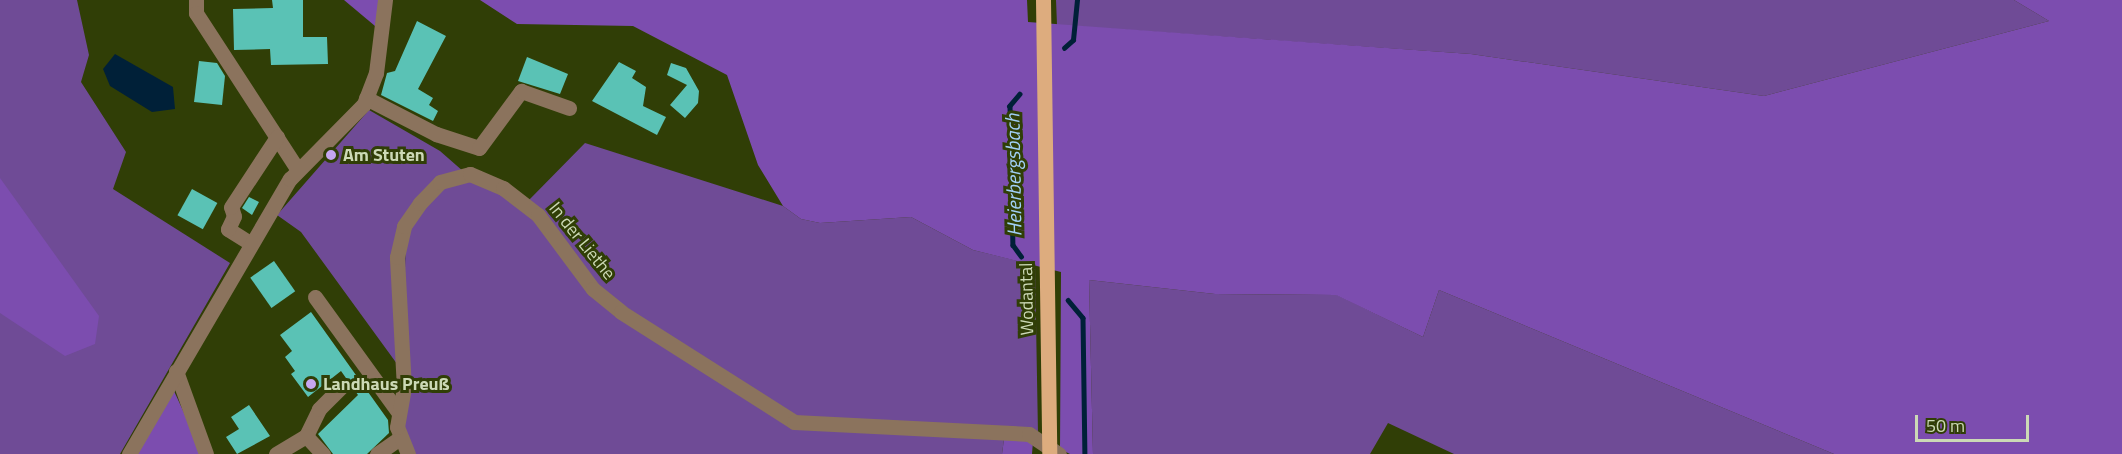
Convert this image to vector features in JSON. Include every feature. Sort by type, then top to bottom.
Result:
[{"type":"main road","name":"Wodantal","points":[[1043,0],[1052,452]]},
{"type":"street","points":[[196,0],[196,13],[298,170]]},
{"type":"street","points":[[129,454],[250,243],[298,170],[366,98],[376,73],[385,0]]},
{"type":"street","points":[[366,98],[436,134],[479,148],[521,91],[569,108]]},
{"type":"street","points":[[250,243],[228,229],[234,216],[231,207],[277,137]]},
{"type":"street","name":"In der Liethe","points":[[408,454],[401,437],[399,413],[404,352],[397,257],[404,226],[440,182],[470,174],[503,188],[538,215],[593,289],[621,312],[794,422],[1029,434],[1052,452]]},
{"type":"street","points":[[315,297],[399,413]]},
{"type":"street","points":[[176,371],[206,454]]},
{"type":"street","points":[[276,454],[306,436],[319,409],[342,386]]},
{"type":"street","points":[[306,436],[323,454]]},
{"type":"street","points":[[377,454],[401,437]]},
{"type":"shaded area","points":[[0,0],[77,0],[89,55],[81,82],[126,152],[113,189],[230,263],[120,454],[0,454]]},
{"type":"shaded area","points":[[344,0],[381,0],[375,26]]},
{"type":"shaded area","points":[[480,0],[1027,0],[1028,22],[1471,54],[1764,96],[2049,21],[2014,0],[2122,0],[2122,454],[1834,454],[1439,290],[1423,337],[1336,295],[1215,294],[1089,280],[1093,454],[1070,454],[1060,449],[1061,272],[973,250],[911,217],[820,223],[801,219],[783,206],[758,165],[727,75],[633,26],[517,24]]},
{"type":"shaded area","points":[[1056,0],[2014,0],[2049,21],[1764,96],[1471,54],[1057,25]]},
{"type":"shaded area","points":[[369,110],[440,151],[464,172],[401,223],[400,368],[301,232],[277,215]]},
{"type":"shaded area","points":[[585,143],[783,206],[801,219],[820,223],[911,217],[973,250],[1035,265],[1038,434],[824,423],[777,410],[595,286],[529,200]]},
{"type":"shaded area","points":[[0,178],[99,316],[95,344],[65,356],[0,313]]},
{"type":"shaded area","points":[[474,178],[533,215],[570,267],[773,415],[1004,439],[1002,454],[411,454],[401,426],[406,229],[443,186]]},
{"type":"shaded area","points":[[1089,280],[1215,294],[1337,295],[1423,337],[1439,290],[1834,454],[1454,454],[1388,423],[1370,454],[1093,454]]},
{"type":"shaded area","points":[[174,391],[203,454],[135,454]]},
{"type":"shaded area","points":[[1004,439],[1033,441],[1032,454],[1002,454]]},
{"type":"water","points":[[115,54],[173,87],[175,109],[152,112],[110,86],[103,69]]},
{"type":"building","points":[[272,0],[303,0],[303,37],[327,37],[328,64],[271,65],[270,49],[234,50],[233,9],[273,8]]},
{"type":"building","points":[[417,21],[446,36],[418,89],[433,98],[429,105],[438,111],[433,121],[381,95],[387,73],[395,71]]},
{"type":"building","points":[[527,57],[568,74],[560,94],[518,81]]},
{"type":"building","points":[[199,61],[217,63],[225,76],[222,105],[194,102]]},
{"type":"building","points":[[619,62],[636,71],[632,78],[646,87],[643,106],[666,117],[657,135],[592,101]]},
{"type":"building","points":[[671,63],[686,68],[699,91],[698,103],[685,118],[670,105],[687,85],[667,75]]},
{"type":"building","points":[[192,189],[217,203],[203,229],[177,215]]},
{"type":"building","points":[[249,197],[259,202],[252,215],[242,208]]},
{"type":"building","points":[[274,261],[295,291],[271,308],[250,278]]},
{"type":"building","name":"Landhaus Preuß","points":[[311,312],[388,420],[389,433],[367,454],[333,454],[318,434],[358,395],[341,371],[308,397],[291,374],[295,371],[285,357],[292,351],[280,335]]},
{"type":"building","points":[[249,405],[270,436],[237,454],[226,437],[239,429],[231,417]]},
{"type":"waterway","name":"Heierbergsbach","points":[[1064,48],[1073,40],[1077,0]]},
{"type":"waterway","name":"Heierbergsbach","points":[[1020,94],[1010,106],[1013,245],[1021,256]]},
{"type":"waterway","name":"Heierbergsbach","points":[[1068,300],[1083,318],[1085,453]]},
{"type":"place","name":"Am Stuten","points":[[331,155]]},
{"type":"place","name":"Landhaus Preuß","points":[[311,384]]}]
